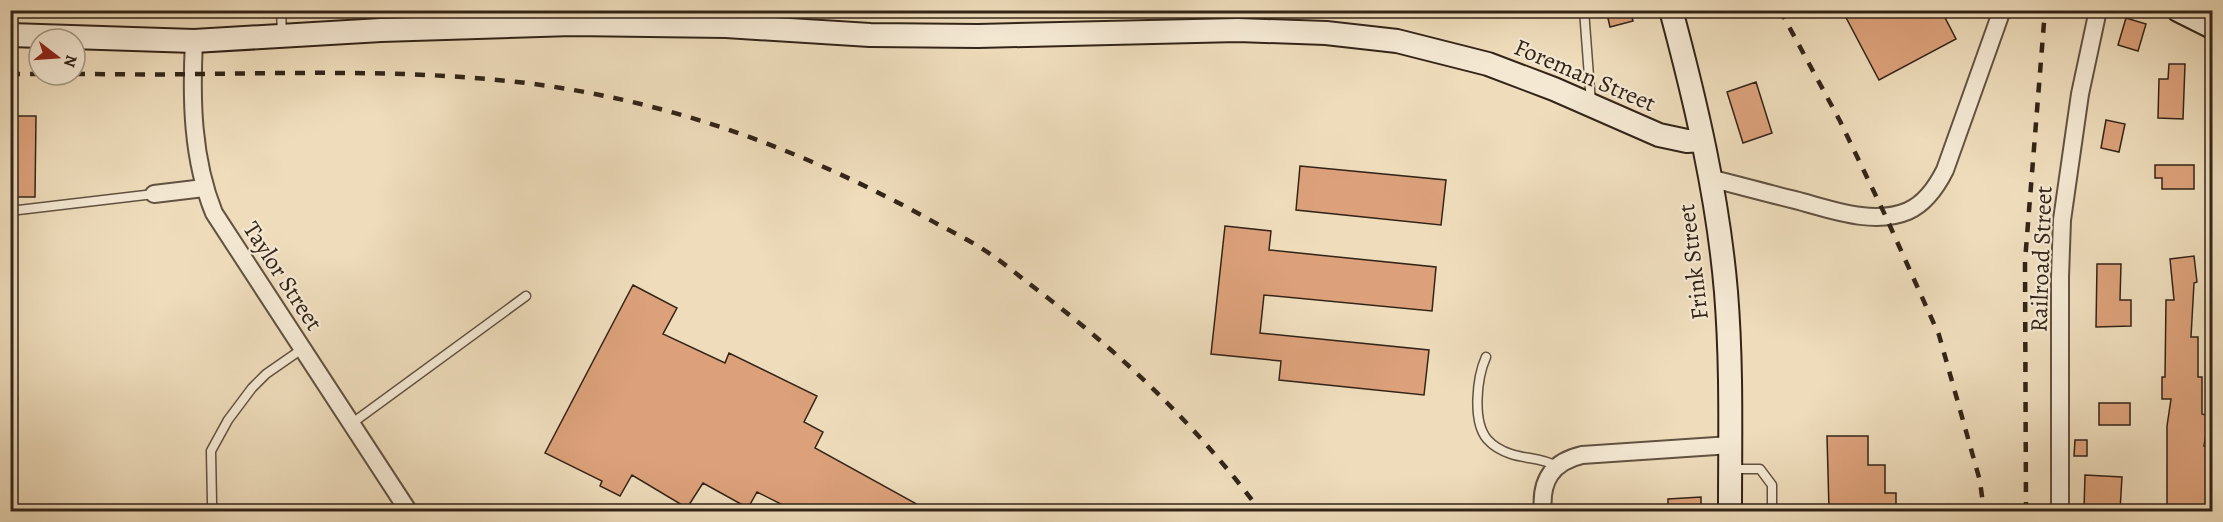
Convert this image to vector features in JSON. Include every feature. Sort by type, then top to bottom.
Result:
[{"type":"street","name":"Frink Street","points":[[1671,10],[1693,95],[1719,228],[1726,292],[1732,390],[1730,512]]},
{"type":"street","points":[[1709,178],[1852,214],[1886,217],[1908,211],[1930,194],[1945,170],[2002,10]]},
{"type":"street","name":"Railroad Street","points":[[2060,512],[2062,220],[2080,94],[2098,10]]},
{"type":"street","points":[[2178,10],[2212,27]]},
{"type":"street","name":"Foreman Street","points":[[10,35],[194,40],[282,36],[450,19],[726,26],[870,35],[978,36],[1238,30],[1326,33],[1397,40],[1446,52],[1521,76],[1659,135],[1687,141],[1702,140]]},
{"type":"street","name":"Taylor Street","points":[[194,40],[192,74],[194,122],[204,188],[222,225],[409,512]]},
{"type":"street","points":[[154,194],[204,188]]},
{"type":"street","points":[[1543,512],[1543,491],[1548,477],[1556,466],[1568,458],[1582,455],[1731,445]]},
{"type":"lane","points":[[282,10],[282,36]]},
{"type":"lane","points":[[1584,10],[1591,106]]},
{"type":"lane","points":[[10,211],[154,194]]},
{"type":"lane","points":[[351,424],[526,296]]},
{"type":"lane","points":[[214,512],[211,451],[228,420],[252,388],[266,374],[302,349]]},
{"type":"lane","points":[[1486,357],[1478,381],[1479,420],[1486,438],[1496,448],[1556,466]]},
{"type":"lane","points":[[10,396],[14,398],[10,414]]},
{"type":"lane","points":[[1731,469],[1760,469],[1772,485],[1772,512]]},
{"type":"building","points":[[1606,10],[1630,10],[1633,21],[1610,27]]},
{"type":"building","points":[[1842,10],[1941,10],[1956,39],[1879,80]]},
{"type":"building","points":[[2126,18],[2146,24],[2138,51],[2118,45]]},
{"type":"building","points":[[2169,64],[2185,64],[2183,119],[2158,118],[2159,79],[2168,79]]},
{"type":"building","points":[[1756,82],[1772,133],[1743,143],[1727,92]]},
{"type":"building","points":[[10,116],[36,116],[35,197],[10,197]]},
{"type":"building","points":[[2106,120],[2125,124],[2119,152],[2101,148]]},
{"type":"building","points":[[2155,165],[2194,165],[2194,189],[2162,189],[2162,178],[2155,178]]},
{"type":"building","points":[[1300,166],[1446,180],[1441,225],[1296,210]]},
{"type":"building","points":[[1225,226],[1271,231],[1269,250],[1436,267],[1432,311],[1264,295],[1260,333],[1429,350],[1424,395],[1279,380],[1281,361],[1211,354]]},
{"type":"building","points":[[2194,256],[2197,282],[2194,283],[2191,337],[2198,337],[2198,377],[2202,377],[2202,414],[2209,416],[2204,446],[2209,445],[2210,512],[2167,512],[2167,426],[2171,399],[2162,399],[2162,377],[2165,377],[2166,300],[2174,300],[2170,259]]},
{"type":"building","points":[[2097,264],[2121,264],[2120,300],[2131,300],[2131,326],[2096,327]]},
{"type":"building","points":[[633,285],[677,308],[663,334],[725,363],[729,353],[817,396],[804,422],[823,432],[815,448],[931,512],[779,512],[783,505],[757,492],[748,508],[703,483],[687,508],[632,475],[620,496],[600,486],[602,481],[545,453]]},
{"type":"building","points":[[2099,403],[2130,403],[2130,425],[2099,425]]},
{"type":"building","points":[[1827,436],[1868,436],[1868,465],[1885,465],[1885,493],[1896,493],[1896,512],[1838,512],[1838,509],[1829,509]]},
{"type":"building","points":[[2075,440],[2087,440],[2087,456],[2074,456]]},
{"type":"building","points":[[2085,475],[2122,477],[2120,510],[2084,509]]},
{"type":"building","points":[[1701,497],[1701,512],[1668,512],[1668,499]]},
{"type":"railway","points":[[1780,10],[1840,121],[1939,335],[1980,481],[1984,512]]},
{"type":"railway","points":[[2026,512],[2025,261],[2045,10]]},
{"type":"railway","points":[[87,74],[352,73],[430,75],[508,81],[617,98],[670,112],[773,146],[874,190],[967,239],[1004,264],[1101,341],[1158,394],[1212,451],[1261,512]]},
{"type":"railway","points":[[10,74],[27,74]]}]
